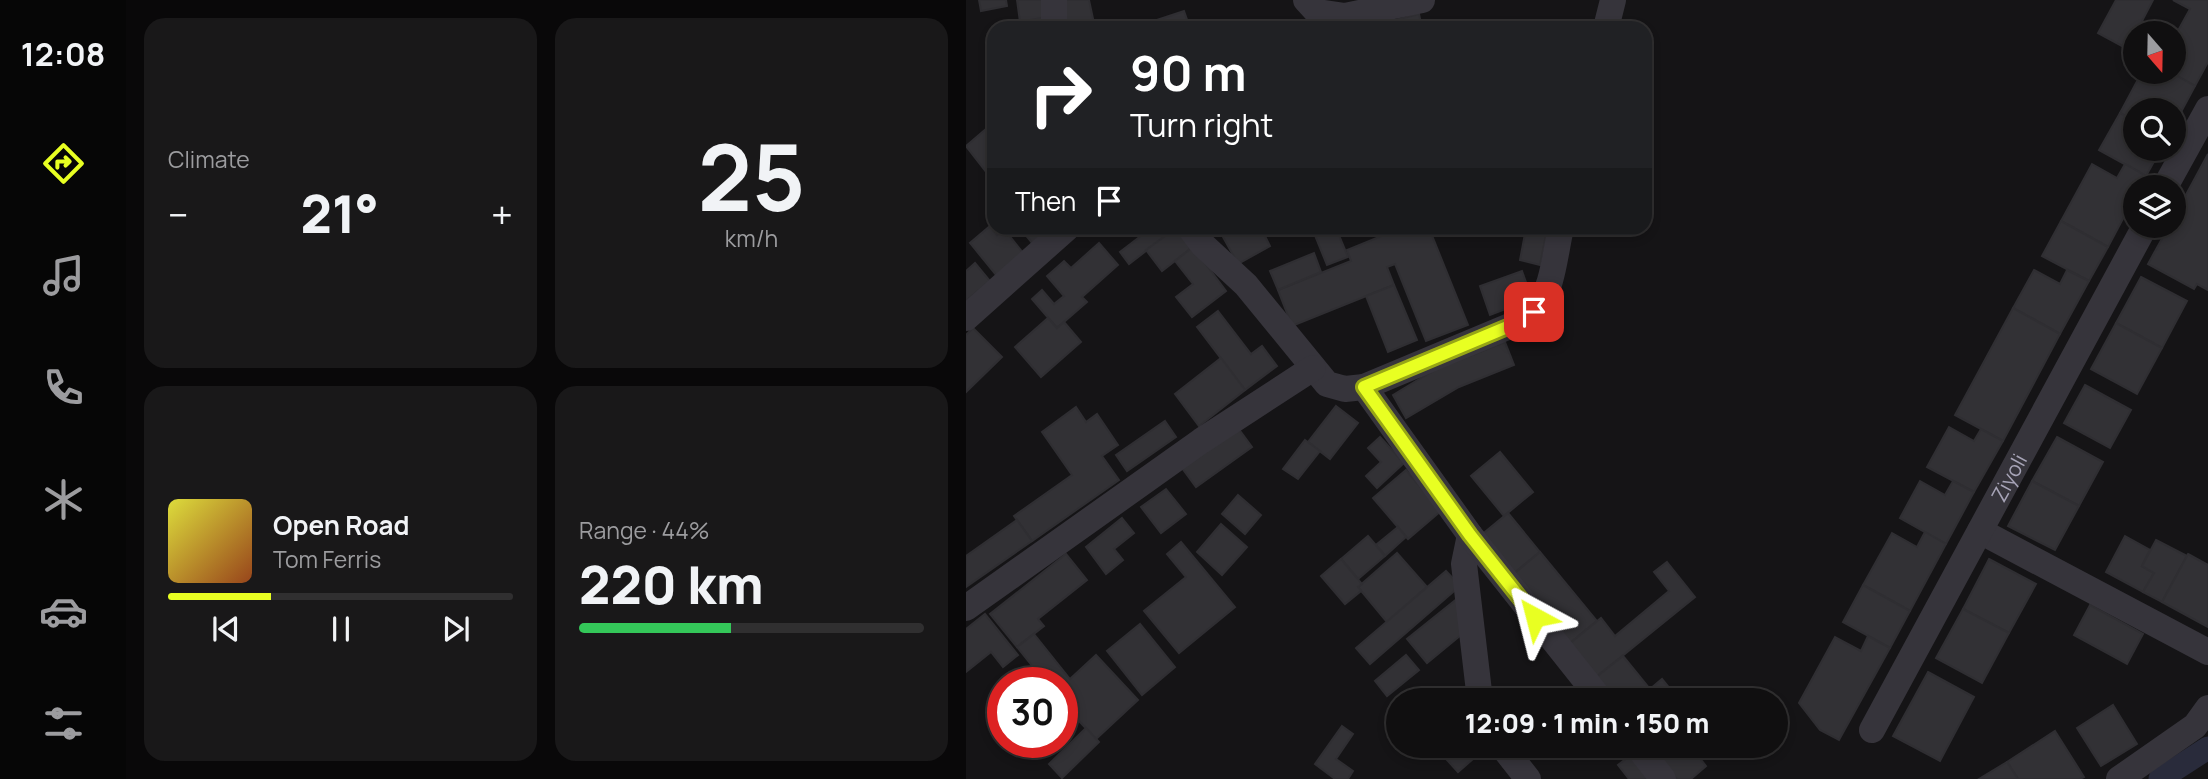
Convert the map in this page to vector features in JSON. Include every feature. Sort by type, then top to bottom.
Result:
[{"type":"street","points":[[1054,0],[1054,21]]},
{"type":"street","points":[[1306,0],[1317,12],[1345,16],[1422,0]]},
{"type":"street","points":[[1608,21],[1613,0]]},
{"type":"street","points":[[2172,175],[2208,108]]},
{"type":"street","points":[[966,318],[1059,235]]},
{"type":"street","points":[[1195,235],[1246,285],[1327,384],[1345,389],[1364,387],[1517,323],[1534,312],[1543,299],[1548,284],[1559,235]]},
{"type":"street","name":"Ziyoli","points":[[1872,730],[2139,238]]},
{"type":"street","points":[[966,608],[1201,441],[1313,368]]},
{"type":"street","points":[[1364,387],[1470,535],[1591,688]]},
{"type":"street","points":[[1980,531],[2208,652]]},
{"type":"street","points":[[1470,535],[1464,564],[1479,688]]},
{"type":"street","points":[[2119,779],[2204,731]]},
{"type":"street","points":[[1511,758],[1528,779]]},
{"type":"street","points":[[1646,758],[1663,779]]},
{"type":"building","points":[[979,0],[1006,0],[1007,6],[981,11]]},
{"type":"building","points":[[1017,0],[1044,0],[1047,17],[1020,21]]},
{"type":"building","points":[[1059,0],[1089,0],[1094,21],[1064,21]]},
{"type":"building","points":[[2116,0],[2153,0],[2142,21],[2123,21],[2123,47],[2098,33]]},
{"type":"building","points":[[2173,0],[2208,0],[2208,62],[2195,86],[2186,81],[2186,21],[2183,21],[2190,9]]},
{"type":"building","points":[[1184,11],[1188,21],[1154,21]]},
{"type":"building","points":[[1419,14],[1420,21],[1391,21]]},
{"type":"building","points":[[2186,81],[2195,86],[2186,103],[2186,98],[2128,98],[2136,84],[2186,84]]},
{"type":"building","points":[[2120,113],[2123,115],[2123,161],[2154,161],[2144,175],[2099,150]]},
{"type":"building","points":[[987,128],[987,173],[966,146]]},
{"type":"building","points":[[2208,154],[2208,290],[2197,284],[2194,289],[2148,264],[2162,238],[2186,238],[2186,195]]},
{"type":"building","points":[[2092,164],[2117,178],[2125,164],[2144,175],[2123,175],[2123,219],[2108,247],[2061,221]]},
{"type":"building","points":[[2061,221],[2108,247],[2089,281],[2042,256]]},
{"type":"building","points":[[987,229],[987,235],[1009,235],[1024,254],[997,276],[970,243]]},
{"type":"building","points":[[1026,235],[1044,235],[1033,244]]},
{"type":"building","points":[[1142,235],[1167,235],[1129,264],[1120,252]]},
{"type":"building","points":[[1166,235],[1182,235],[1193,247],[1162,271],[1146,250]]},
{"type":"building","points":[[1222,235],[1267,235],[1270,246],[1238,264]]},
{"type":"building","points":[[1315,235],[1339,235],[1348,257],[1327,265]]},
{"type":"building","points":[[1384,235],[1432,235],[1468,325],[1426,341],[1395,264],[1387,267],[1394,285],[1292,326],[1278,290],[1351,261],[1347,250]]},
{"type":"building","points":[[1525,235],[1546,235],[1540,265],[1520,260]]},
{"type":"building","points":[[1099,243],[1118,265],[1082,297],[1087,302],[1057,328],[1032,299],[1042,290],[1054,304],[1064,296],[1047,276],[1064,261],[1071,268]]},
{"type":"building","points":[[1193,247],[1226,291],[1192,317],[1176,297],[1193,284],[1175,261]]},
{"type":"building","points":[[1314,253],[1321,272],[1278,290],[1270,271]]},
{"type":"building","points":[[975,263],[990,281],[966,301],[966,271]]},
{"type":"building","points":[[2034,270],[2060,284],[2067,270],[2089,281],[2060,334],[2013,308]]},
{"type":"building","points":[[1522,271],[1532,299],[1490,315],[1480,286]]},
{"type":"building","points":[[2141,277],[2187,301],[2162,348],[2116,323]]},
{"type":"building","points":[[1394,285],[1417,340],[1388,352],[1366,296]]},
{"type":"building","points":[[2013,308],[2060,334],[2003,441],[1955,415]]},
{"type":"building","points":[[1218,311],[1251,354],[1262,346],[1277,366],[1245,390],[1197,327]]},
{"type":"building","points":[[1048,318],[1057,328],[1064,322],[1081,342],[1041,377],[1015,347]]},
{"type":"building","points":[[2116,323],[2162,348],[2137,394],[2091,369]]},
{"type":"building","points":[[973,328],[1002,357],[966,392],[966,335]]},
{"type":"building","points":[[1505,342],[1514,365],[1459,387],[1406,418],[1393,395],[1436,369]]},
{"type":"building","points":[[1221,358],[1245,390],[1199,426],[1175,394]]},
{"type":"building","points":[[2085,385],[2131,410],[2110,448],[2064,423]]},
{"type":"building","points":[[1336,406],[1358,423],[1330,459],[1308,442]]},
{"type":"building","points":[[1076,407],[1086,422],[1097,414],[1118,445],[1102,456],[1119,480],[1032,541],[1014,516],[1072,475],[1042,432]]},
{"type":"building","points":[[1165,421],[1176,437],[1127,471],[1116,455]]},
{"type":"building","points":[[1949,427],[1974,441],[1981,429],[2003,441],[1974,492],[1927,467]]},
{"type":"building","points":[[1238,428],[1252,447],[1196,487],[1182,468]]},
{"type":"building","points":[[1380,437],[1404,463],[1377,488],[1366,476],[1381,462],[1368,448]]},
{"type":"building","points":[[2057,437],[2103,462],[2079,506],[2032,481]]},
{"type":"building","points":[[1305,440],[1320,451],[1298,479],[1283,469]]},
{"type":"building","points":[[1500,452],[1533,492],[1504,516],[1471,476]]},
{"type":"building","points":[[1406,470],[1441,511],[1408,539],[1373,498]]},
{"type":"building","points":[[1920,481],[1945,495],[1953,481],[1974,492],[1946,544],[1900,518]]},
{"type":"building","points":[[2032,481],[2079,506],[2055,550],[2008,526]]},
{"type":"building","points":[[1166,489],[1186,514],[1161,533],[1141,507]]},
{"type":"building","points":[[1238,495],[1261,515],[1245,534],[1222,514]]},
{"type":"building","points":[[1508,513],[1540,552],[1511,576],[1479,537]]},
{"type":"building","points":[[1122,518],[1134,533],[1114,549],[1123,560],[1106,574],[1086,547]]},
{"type":"building","points":[[1017,520],[1032,541],[966,587],[966,556]]},
{"type":"building","points":[[1221,524],[1247,547],[1222,575],[1197,552]]},
{"type":"building","points":[[1398,527],[1406,537],[1385,556],[1376,545]]},
{"type":"building","points":[[1925,532],[1946,544],[1910,611],[1863,585],[1892,533],[1917,547]]},
{"type":"building","points":[[1368,536],[1385,556],[1358,579],[1341,559]]},
{"type":"building","points":[[2125,536],[2150,550],[2142,566],[2154,573],[2143,592],[2106,572]]},
{"type":"building","points":[[2156,540],[2187,556],[2162,602],[2143,592],[2154,573],[2142,566]]},
{"type":"building","points":[[1181,542],[1235,607],[1179,653],[1144,611],[1186,577],[1167,554]]},
{"type":"building","points":[[1540,552],[1597,621],[1568,645],[1511,576]]},
{"type":"building","points":[[1397,553],[1427,587],[1387,622],[1358,587]]},
{"type":"building","points":[[1066,554],[1087,580],[1038,619],[1044,626],[1017,647],[990,614]]},
{"type":"building","points":[[2188,554],[2208,565],[2208,627],[2162,602]]},
{"type":"building","points":[[1341,559],[1362,584],[1358,587],[1361,591],[1345,604],[1321,576]]},
{"type":"building","points":[[1989,559],[2036,584],[2009,633],[1963,609]]},
{"type":"building","points":[[1667,562],[1695,597],[1595,678],[1568,645],[1601,618],[1615,636],[1669,591],[1654,572]]},
{"type":"building","points":[[1446,571],[1460,586],[1370,664],[1356,648]]},
{"type":"building","points":[[1863,585],[1910,611],[1890,648],[1843,622]]},
{"type":"building","points":[[1458,598],[1466,631],[1427,663],[1407,639]]},
{"type":"building","points":[[2090,605],[2143,634],[2127,664],[2074,635]]},
{"type":"building","points":[[1963,609],[2009,633],[1982,683],[1936,658]]},
{"type":"building","points":[[985,614],[1018,655],[1003,667],[991,652],[966,672],[966,629]]},
{"type":"building","points":[[1140,624],[1175,667],[1142,695],[1107,651]]},
{"type":"building","points":[[1034,634],[1060,667],[1033,667],[1017,647]]},
{"type":"building","points":[[1868,636],[1890,648],[1839,740],[1820,730],[1799,703],[1835,637],[1861,651]]},
{"type":"building","points":[[1096,655],[1138,700],[1096,739],[1078,720],[1078,672]]},
{"type":"building","points":[[1406,655],[1419,670],[1397,688],[1386,688],[1386,695],[1375,681]]},
{"type":"building","points":[[1623,656],[1649,688],[1603,688],[1595,678]]},
{"type":"building","points":[[1928,672],[1974,697],[1940,761],[1893,736]]},
{"type":"building","points":[[1662,679],[1669,688],[1651,688]]},
{"type":"building","points":[[2113,705],[2137,744],[2101,766],[2077,728]]},
{"type":"building","points":[[1342,726],[1353,734],[1336,759],[1353,771],[1348,779],[1335,779],[1315,764]]},
{"type":"building","points":[[1086,728],[1099,742],[1062,778],[1049,764],[1055,758],[1078,758],[1078,736]]},
{"type":"building","points":[[2055,731],[2084,777],[2018,779],[2007,762]]},
{"type":"building","points":[[1445,758],[1474,758],[1458,772]]},
{"type":"building","points":[[1627,758],[1633,758],[1649,779],[1629,779],[1618,765]]},
{"type":"building","points":[[1660,758],[1700,758],[1706,766],[1691,779],[1677,779]]},
{"type":"building","points":[[2007,762],[2018,779],[1979,779]]},
{"type":"waterway","points":[[2160,779],[2208,748]]},
{"type":"route","points":[[1534,312],[1517,323],[1364,387],[1470,535],[1535,617]]}]
